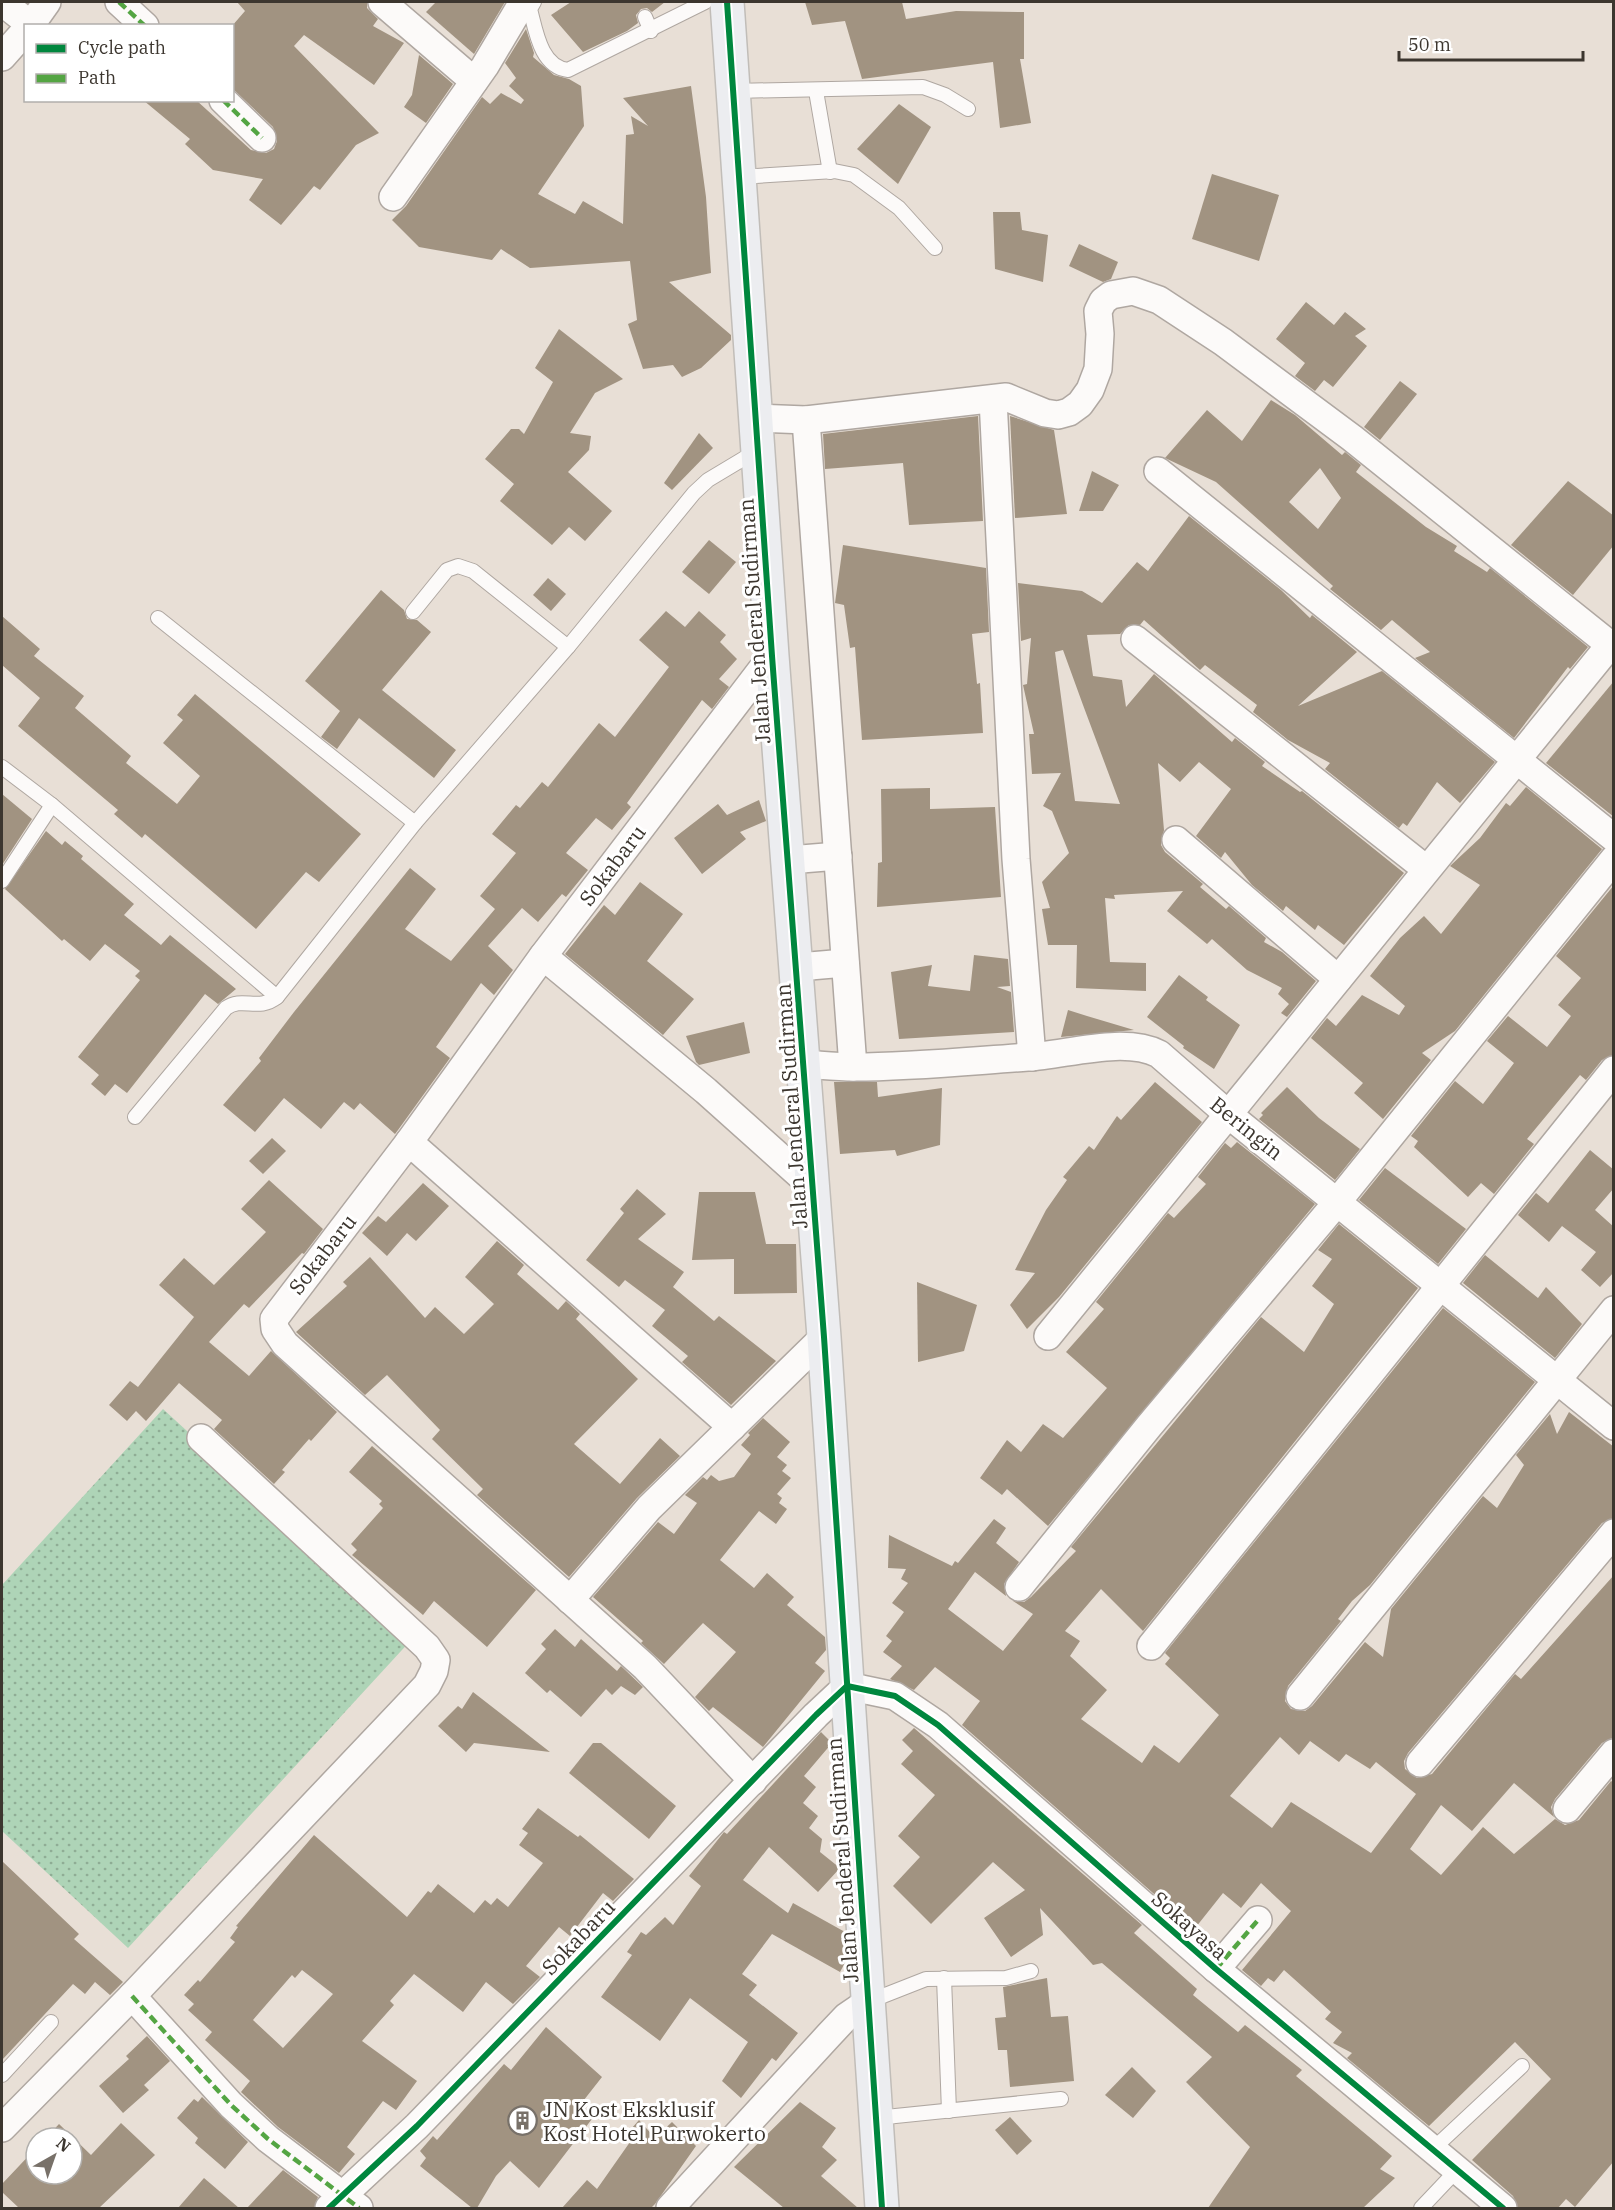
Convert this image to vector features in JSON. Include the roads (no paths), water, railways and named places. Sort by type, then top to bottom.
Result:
[{"type":"main road","name":"Jalan Jenderal Sudirman","points":[[727,2],[772,656],[798,967],[803,1064],[824,1336],[882,2208]]},
{"type":"street","points":[[2,2],[26,24]]},
{"type":"street","points":[[31,24],[47,2]]},
{"type":"street","points":[[119,2],[143,24]]},
{"type":"street","points":[[382,2],[474,81]]},
{"type":"street","points":[[393,197],[474,81],[522,2]]},
{"type":"street","points":[[2,57],[24,33]]},
{"type":"street","points":[[225,102],[262,138]]},
{"type":"street","points":[[758,434],[806,420],[1006,398],[1058,415],[1069,412],[1080,404],[1090,390],[1098,369],[1098,311],[1103,301],[1112,295],[1133,291],[1159,300],[1223,342],[1352,438],[1612,646],[1426,869],[1048,1336]]},
{"type":"street","points":[[993,399],[1016,859],[1032,1057]]},
{"type":"street","points":[[806,420],[853,1067]]},
{"type":"street","points":[[1158,471],[1515,761],[1614,838]]},
{"type":"street","points":[[1135,639],[1426,869]]},
{"type":"street","name":"Sokabaru","points":[[753,1781],[645,1668],[294,1352],[275,1329],[274,1319],[279,1309],[409,1142],[543,956],[772,656]]},
{"type":"street","points":[[1176,840],[1338,979]]},
{"type":"street","points":[[789,861],[838,856]]},
{"type":"street","points":[[1019,1587],[1337,1201],[1614,859]]},
{"type":"street","points":[[543,956],[706,1091],[812,1186]]},
{"type":"street","points":[[798,967],[845,963]]},
{"type":"street","name":"Beringin","points":[[803,1064],[853,1067],[1032,1057],[1138,1046],[1149,1049],[1159,1054],[1229,1114],[1614,1426]]},
{"type":"street","points":[[1151,1646],[1614,1070]]},
{"type":"street","points":[[409,1142],[732,1427]]},
{"type":"street","points":[[1300,1696],[1614,1310]]},
{"type":"street","points":[[570,1600],[649,1508],[824,1336]]},
{"type":"street","points":[[2,2128],[132,1996],[427,1685],[434,1671],[436,1660],[427,1647],[201,1438]]},
{"type":"street","points":[[1420,1763],[1614,1533]]},
{"type":"street","name":"Sokabaru","points":[[343,2204],[847,1686]]},
{"type":"street","name":"Sokayasa","points":[[847,1686],[895,1696],[919,1709],[1216,1970],[1503,2208]]},
{"type":"street","points":[[1567,1809],[1614,1753]]},
{"type":"street","points":[[1216,1970],[1258,1920]]},
{"type":"street","points":[[132,1996],[231,2106],[343,2204]]},
{"type":"street","points":[[670,2208],[835,2029],[868,2002]]},
{"type":"lane","points":[[534,2],[530,9],[545,56],[559,69],[568,70],[590,62],[705,2]]},
{"type":"lane","points":[[645,17],[651,31]]},
{"type":"lane","points":[[734,91],[923,87],[945,95],[968,109]]},
{"type":"lane","points":[[816,91],[830,172]]},
{"type":"lane","points":[[740,177],[830,172],[854,175],[900,208],[935,248]]},
{"type":"lane","points":[[135,1117],[226,1008],[232,1003],[267,1004],[277,997],[415,823],[568,646],[694,493],[758,434]]},
{"type":"lane","points":[[413,612],[447,570],[463,566],[473,571],[568,646]]},
{"type":"lane","points":[[158,618],[415,823]]},
{"type":"lane","points":[[2,767],[52,805],[277,997]]},
{"type":"lane","points":[[2,881],[52,805]]},
{"type":"lane","points":[[868,2002],[916,1982],[944,1978],[1006,1978],[1031,1971]]},
{"type":"lane","points":[[944,1978],[949,2111]]},
{"type":"lane","points":[[2,2075],[51,2022]]},
{"type":"lane","points":[[1434,2149],[1522,2066]]},
{"type":"lane","points":[[876,2118],[1060,2099]]},
{"type":"lane","points":[[1421,2208],[1456,2170]]},
{"type":"place","name":"JN Kost Eksklusif Kost Hotel Purwokerto","points":[[522,2121]]}]
